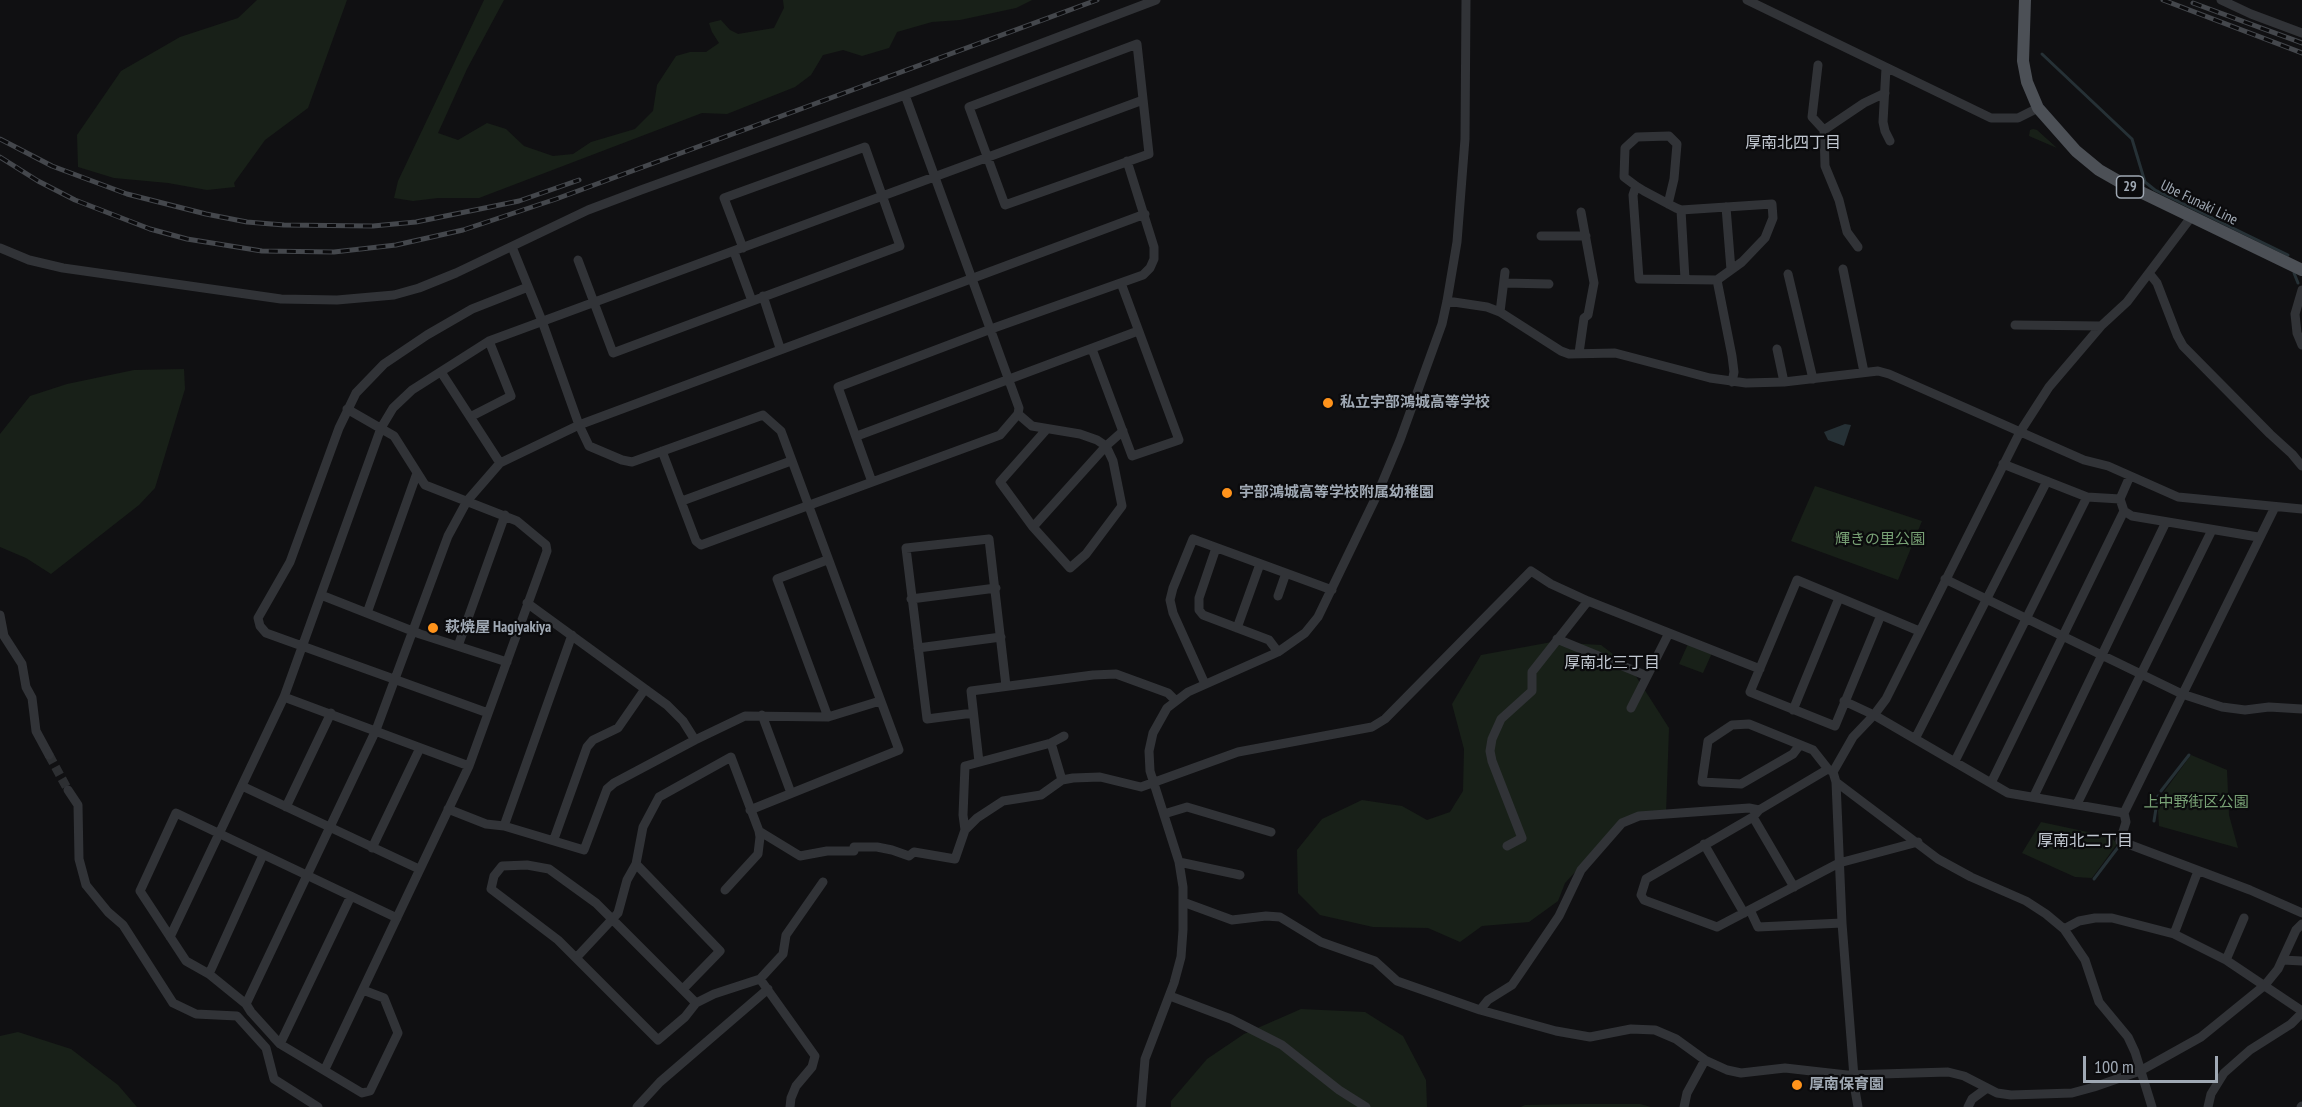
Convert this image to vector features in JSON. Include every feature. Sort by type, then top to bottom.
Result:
[{"type":"main road","name":"Ube Funaki Line","points":[[2025,0],[2023,62],[2027,82],[2038,108],[2061,135],[2099,170],[2302,270]]},
{"type":"street","points":[[0,248],[29,260],[63,268],[256,296],[307,301],[394,295],[419,288],[588,210],[905,95],[1156,0]]},
{"type":"street","points":[[1141,1107],[1145,1059],[1170,996],[1180,957],[1183,902],[1179,862],[1149,760],[1153,734],[1161,716],[1175,700],[1205,684],[1278,652],[1305,633],[1332,590],[1377,495],[1400,440],[1442,324],[1447,301],[1457,242],[1465,139],[1466,0]]},
{"type":"street","points":[[1747,0],[1991,118],[2018,118],[2038,108]]},
{"type":"street","points":[[2221,0],[2243,5],[2302,33]]},
{"type":"street","points":[[1137,45],[1149,154],[1005,205],[987,156],[969,107],[1137,45]]},
{"type":"street","points":[[1818,65],[1812,117],[1824,130],[1825,166],[1839,200],[1847,232],[1858,247]]},
{"type":"street","points":[[1886,68],[1883,122],[1890,141]]},
{"type":"street","points":[[1824,130],[1864,103],[1885,93]]},
{"type":"street","points":[[663,451],[696,541],[701,545],[999,435],[1018,414],[1020,408],[905,95]]},
{"type":"street","points":[[170,937],[284,697],[381,428],[393,408],[412,390],[489,341],[1143,100]]},
{"type":"street","points":[[1636,186],[1633,195],[1639,279],[1717,280],[1742,262],[1765,238],[1771,226],[1772,204],[1681,210],[1668,204],[1636,186],[1624,177],[1625,148],[1637,137],[1669,136],[1677,144],[1674,179],[1668,204]]},
{"type":"street","points":[[578,260],[613,353],[900,246],[865,147],[724,198],[752,301]]},
{"type":"street","points":[[872,482],[838,387],[1143,275],[1150,268],[1154,259],[1154,247],[1127,161]]},
{"type":"street","points":[[1726,207],[1731,270]]},
{"type":"street","points":[[1681,210],[1685,279]]},
{"type":"street","points":[[1579,353],[1584,318],[1588,315],[1594,283],[1581,212]]},
{"type":"street","points":[[246,1004],[376,730],[438,558],[467,501],[500,463],[579,424],[1145,214]]},
{"type":"street","points":[[1918,842],[1839,863],[1717,927],[1644,900],[1641,895],[1646,879],[1830,770],[1853,737],[1886,699],[2003,464],[2020,432],[2049,387],[2101,326],[2127,302],[2192,216]]},
{"type":"street","points":[[1541,236],[1586,236]]},
{"type":"street","points":[[512,247],[589,446],[621,460],[632,462],[763,415],[781,431],[899,750],[750,810]]},
{"type":"street","points":[[1843,269],[1864,372]]},
{"type":"street","points":[[1500,312],[1505,272]]},
{"type":"street","points":[[2150,273],[2157,283],[2183,346],[2302,466]]},
{"type":"street","points":[[1788,274],[1813,379]]},
{"type":"street","points":[[1717,280],[1732,356],[1734,372],[1732,382]]},
{"type":"street","points":[[1504,283],[1549,284]]},
{"type":"street","points":[[1092,349],[1132,456],[1179,440],[1121,284]]},
{"type":"street","points":[[488,713],[266,633],[260,626],[258,618],[290,562],[347,409],[356,393],[384,364],[472,309],[528,287]]},
{"type":"street","points":[[2302,290],[2295,314],[2295,323],[2302,345]]},
{"type":"street","points":[[763,296],[780,348]]},
{"type":"street","points":[[1447,301],[1487,307],[1500,312],[1569,354],[1615,353],[1688,374],[1732,382],[1784,382],[1878,371],[2085,460],[2108,466],[2178,497],[2302,509]]},
{"type":"street","points":[[2015,325],[2101,326]]},
{"type":"street","points":[[856,436],[1138,331]]},
{"type":"street","points":[[470,417],[512,396],[489,341]]},
{"type":"street","points":[[1777,349],[1784,382]]},
{"type":"street","points":[[441,372],[500,463]]},
{"type":"street","points":[[325,1069],[469,766],[547,551],[546,544],[517,521],[425,485],[394,436],[347,409]]},
{"type":"street","points":[[1018,414],[1032,426],[1080,434],[1106,446],[1113,461],[1122,506],[1086,554],[1070,568],[1033,527],[1000,482],[1046,430]]},
{"type":"street","points":[[1033,527],[1106,446],[1123,431]]},
{"type":"street","points":[[682,501],[791,461]]},
{"type":"street","points":[[2003,464],[2087,497],[2120,499]]},
{"type":"street","points":[[367,613],[417,473]]},
{"type":"street","points":[[2130,476],[2120,499],[2124,511],[2132,516],[2258,537]]},
{"type":"street","points":[[1915,740],[2047,481]]},
{"type":"street","points":[[1955,761],[2087,497]]},
{"type":"street","points":[[2275,507],[2258,537],[2124,813],[2126,822],[2120,841],[2250,890],[2302,913]]},
{"type":"street","points":[[1990,783],[2124,511]]},
{"type":"street","points":[[458,646],[505,515]]},
{"type":"street","points":[[2034,796],[2166,522]]},
{"type":"street","points":[[2077,804],[2212,530]]},
{"type":"street","points":[[973,714],[927,719],[906,548],[988,539],[996,588],[1006,686]]},
{"type":"street","points":[[1205,684],[1173,613],[1170,600],[1193,539],[1332,590]]},
{"type":"street","points":[[1216,548],[1199,598],[1199,610],[1203,615],[1269,640],[1278,652]]},
{"type":"street","points":[[827,560],[777,579],[828,717]]},
{"type":"street","points":[[1237,628],[1260,564]]},
{"type":"street","points":[[759,831],[800,856],[827,851],[854,851],[854,847],[865,847],[892,850],[909,856],[914,852],[955,860],[965,830],[977,818],[1003,801],[1041,795],[1062,780],[1100,777],[1141,787],[1238,752],[1365,729],[1377,724],[1392,712],[1531,571],[1551,584],[1588,601],[1760,669]]},
{"type":"street","points":[[1278,596],[1286,573]]},
{"type":"street","points":[[1945,579],[2182,694],[2222,707],[2245,710],[2269,707],[2302,709]]},
{"type":"street","points":[[1881,615],[1835,726],[1750,692],[1797,580],[1839,597],[1919,631]]},
{"type":"street","points":[[911,599],[996,588]]},
{"type":"street","points":[[321,595],[411,630],[507,662]]},
{"type":"street","points":[[1793,710],[1839,597]]},
{"type":"street","points":[[1508,846],[1522,838],[1492,761],[1490,751],[1492,739],[1502,719],[1532,690],[1532,672],[1588,601]]},
{"type":"street","points":[[527,603],[667,705],[683,721],[696,740]]},
{"type":"street","points":[[0,615],[4,636],[22,664],[26,687],[32,698],[36,731],[50,755]]},
{"type":"street","points":[[1630,708],[1669,633]]},
{"type":"street","points":[[504,826],[572,635]]},
{"type":"street","points":[[918,648],[1001,637]]},
{"type":"street","points":[[1557,639],[1647,676]]},
{"type":"street","points":[[979,762],[971,691],[1116,674],[1168,693],[1175,700]]},
{"type":"street","points":[[554,839],[586,747],[593,740],[618,728],[645,689]]},
{"type":"street","points":[[284,697],[469,766]]},
{"type":"street","points":[[448,809],[486,824],[504,826],[554,839],[584,850],[607,789],[614,783],[696,740],[745,716],[828,717],[880,701]]},
{"type":"street","points":[[1844,701],[1874,715],[2008,793],[2124,813]]},
{"type":"street","points":[[285,807],[331,713]]},
{"type":"street","points":[[762,715],[791,793]]},
{"type":"street","points":[[1799,746],[1793,754],[1741,784],[1702,782],[1708,741],[1732,725],[1749,724],[1813,750],[1830,770],[1836,782],[1842,923],[1858,1107]]},
{"type":"street","points":[[965,830],[963,816],[965,766],[1052,743],[1064,736]]},
{"type":"street","points":[[1052,743],[1062,780]]},
{"type":"street","points":[[372,848],[420,748]]},
{"type":"street","points":[[576,958],[618,913],[627,880],[636,864],[643,827],[659,797],[731,757],[759,831],[758,854],[726,890]]},
{"type":"street","points":[[1836,782],[1938,859],[1971,877],[2026,901],[2064,929],[2085,960],[2099,1002],[2128,1037],[2152,1107]]},
{"type":"street","points":[[242,786],[419,869]]},
{"type":"street","points":[[68,790],[78,805],[79,859],[86,885],[108,912],[123,925],[173,1003],[196,1014],[237,1016],[266,1048],[274,1079],[318,1107]]},
{"type":"street","points":[[1164,814],[1187,807],[1271,832]]},
{"type":"street","points":[[1480,1010],[1488,1000],[1512,985],[1559,916],[1581,870],[1622,824],[1639,816],[1749,808],[1756,813],[1794,887]]},
{"type":"street","points":[[363,990],[384,998],[398,1033],[370,1091],[362,1093],[280,1044],[246,1004],[209,974],[186,961],[170,937],[140,891],[176,813],[397,918]]},
{"type":"street","points":[[1704,844],[1758,927],[1842,923]]},
{"type":"street","points":[[209,974],[263,855]]},
{"type":"street","points":[[1179,862],[1240,875]]},
{"type":"street","points":[[636,864],[720,951],[683,989]]},
{"type":"street","points":[[696,1003],[596,903],[549,869],[527,865],[502,866],[494,876],[491,890],[558,940],[658,1040],[685,1017],[696,1003],[714,994],[760,979],[783,954],[786,935],[823,882]]},
{"type":"street","points":[[2174,934],[2198,871]]},
{"type":"street","points":[[280,1044],[351,896]]},
{"type":"street","points":[[1183,902],[1232,920],[1266,916],[1280,917],[1321,942],[1375,961],[1398,981],[1480,1010],[1578,1035],[1603,1036],[1637,1029],[1654,1030],[1671,1036],[1704,1060],[1728,1070],[1741,1073],[1785,1068],[1847,1075],[1948,1072],[1964,1076],[1997,1093],[2011,1095],[2072,1093],[2140,1071],[2201,1037],[2265,985],[2278,969],[2296,930],[2302,924]]},
{"type":"street","points":[[2064,929],[2079,921],[2112,918],[2174,934],[2226,960],[2302,1012],[2291,1024],[2250,1050],[2224,1073],[2211,1094],[2208,1107]]},
{"type":"street","points":[[2226,960],[2244,918]]},
{"type":"street","points":[[2283,960],[2302,961]]},
{"type":"street","points":[[760,979],[815,1056],[812,1067],[796,1086],[790,1107]]},
{"type":"street","points":[[637,1107],[660,1082],[768,989]]},
{"type":"street","points":[[1170,996],[1231,1019],[1282,1045],[1339,1090],[1366,1107]]},
{"type":"street","points":[[1684,1107],[1687,1093],[1704,1060]]},
{"type":"street","points":[[1968,1107],[1972,1099],[1987,1088]]},
{"type":"green space","points":[[257,0],[347,0],[308,108],[265,140],[234,183],[235,187],[207,190],[168,183],[114,178],[78,167],[77,135],[121,71],[180,37],[238,18]]},
{"type":"green space","points":[[484,0],[504,0],[467,69],[438,133],[458,140],[487,123],[506,129],[524,146],[553,156],[573,154],[591,142],[635,129],[653,111],[657,85],[676,56],[690,52],[706,52],[719,43],[709,23],[721,20],[730,30],[738,34],[774,28],[784,8],[783,0],[1032,0],[1016,8],[960,20],[932,22],[897,32],[889,48],[862,56],[843,50],[823,55],[811,75],[795,87],[727,114],[702,113],[479,198],[438,198],[413,201],[394,198],[398,181]]},
{"type":"green space","points":[[2033,129],[2057,148],[2029,136],[2030,130]]},
{"type":"green space","points":[[184,369],[185,389],[155,488],[139,505],[51,574],[26,558],[0,547],[0,434],[30,396],[67,384],[134,370]]},
{"type":"green space","name":"輝きの里公園","points":[[1815,486],[1922,521],[1898,580],[1791,541]]},
{"type":"green space","points":[[1552,642],[1601,645],[1630,667],[1669,728],[1666,814],[1624,820],[1565,883],[1558,901],[1529,922],[1482,926],[1460,942],[1428,928],[1373,927],[1320,915],[1298,893],[1297,850],[1322,819],[1362,800],[1402,806],[1427,820],[1450,812],[1463,791],[1464,749],[1452,704],[1481,655]]},
{"type":"green space","points":[[1688,644],[1712,653],[1703,673],[1679,664]]},
{"type":"green space","name":"上中野街区公園","points":[[2191,755],[2227,770],[2229,815],[2238,848],[2159,826],[2158,811],[2163,793]]},
{"type":"green space","points":[[2041,822],[2111,837],[2117,844],[2092,878],[2075,877],[2022,853]]},
{"type":"green space","points":[[1301,1009],[1365,1012],[1403,1036],[1426,1080],[1427,1107],[1171,1107],[1171,1101],[1207,1059],[1244,1034]]},
{"type":"green space","points":[[18,1032],[71,1049],[118,1085],[137,1107],[0,1107],[0,1036]]},
{"type":"green space","points":[[1640,1104],[1651,1107],[1521,1107],[1525,1105]]},
{"type":"shaded area","points":[[1845,424],[1851,425],[1844,446],[1828,440],[1824,432]]},
{"type":"waterway","points":[[2042,54],[2132,139],[2145,182],[2155,190],[2288,255]]},
{"type":"waterway","points":[[2294,273],[2298,283]]},
{"type":"waterway","points":[[2161,791],[2189,755]]},
{"type":"waterway","points":[[2154,821],[2158,796]]},
{"type":"waterway","points":[[2094,879],[2119,846]]},
{"type":"tunnel","points":[[49,755],[68,790]]},
{"type":"railway","points":[[0,157],[38,181],[75,200],[150,229],[187,239],[262,251],[334,252],[396,245],[463,230],[556,199],[1097,0]]},
{"type":"railway","points":[[2163,0],[2302,53]]},
{"type":"railway","points":[[2193,3],[2302,43]]},
{"type":"railway","points":[[0,139],[52,166],[127,194],[206,214],[247,222],[284,225],[373,226],[416,222],[519,201],[579,180]]},
{"type":"place","name":"私立宇部鴻城高等学校","points":[[1328,403]]},
{"type":"place","name":"宇部鴻城高等学校附属幼稚園","points":[[1227,493]]},
{"type":"place","name":"萩焼屋 Hagiyakiya","points":[[433,628]]},
{"type":"place","name":"厚南保育園","points":[[1797,1085]]},
{"type":"district","name":"厚南北四丁目","points":[[1793,143]]},
{"type":"district","name":"厚南北三丁目","points":[[1612,663]]},
{"type":"district","name":"厚南北二丁目","points":[[2085,841]]}]
